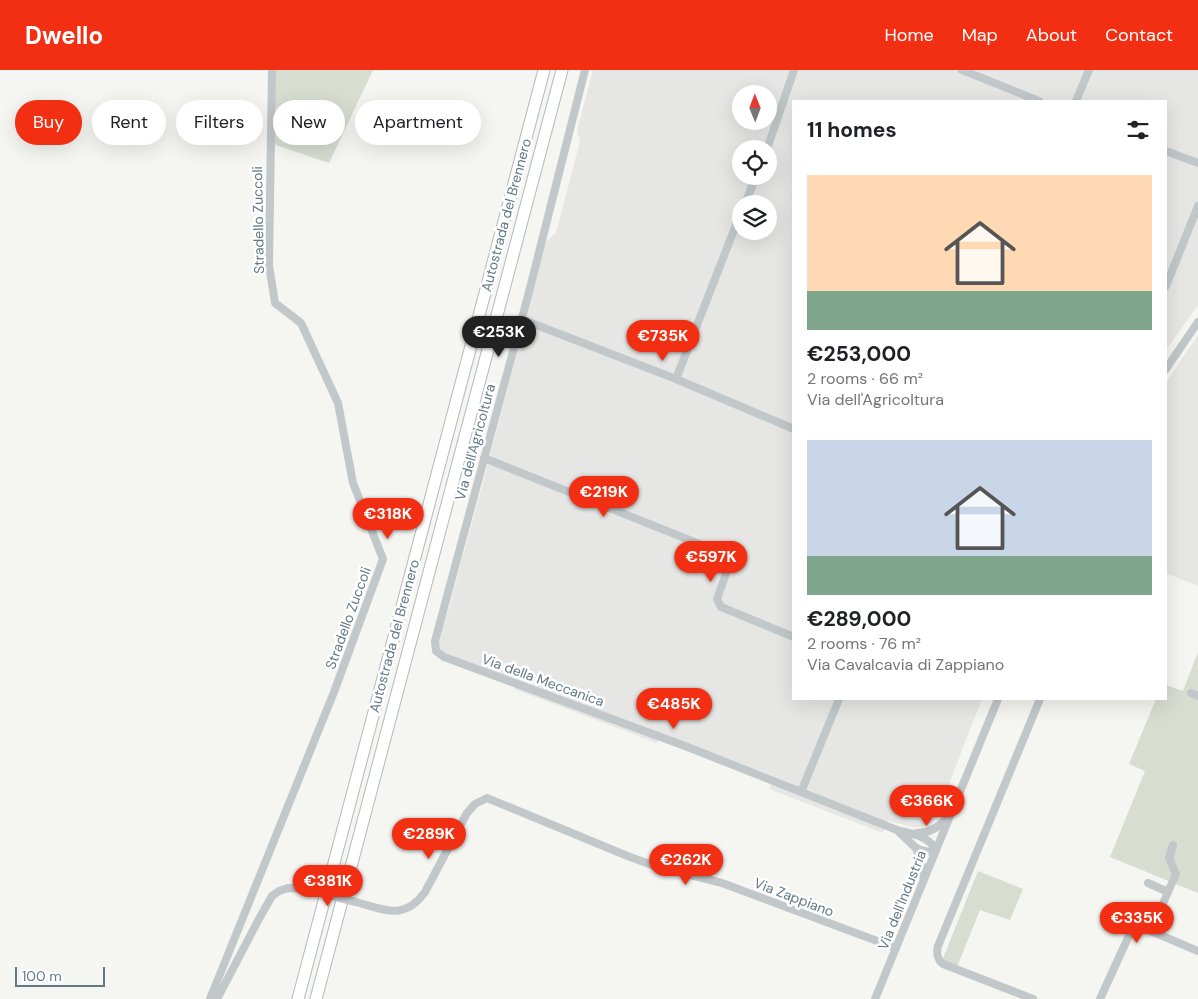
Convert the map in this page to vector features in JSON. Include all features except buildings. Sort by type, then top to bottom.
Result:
[{"type":"highway","name":"Autostrada del Brennero","points":[[298,999],[544,70]]},
{"type":"highway","name":"Autostrada del Brennero","points":[[316,999],[562,70]]},
{"type":"street","name":"Stradello Zuccoli","points":[[210,999],[334,692],[383,559],[353,483],[338,403],[301,323],[275,303],[269,265],[272,70]]},
{"type":"street","name":"Via dell'Agricoltura","points":[[435,646],[522,319],[585,70]]},
{"type":"street","points":[[770,140],[794,70]]},
{"type":"street","points":[[962,70],[1020,98],[1033,100]]},
{"type":"street","points":[[1076,100],[1089,70]]},
{"type":"street","points":[[1167,151],[1198,163]]},
{"type":"street","points":[[1167,284],[1198,206]]},
{"type":"street","points":[[676,379],[732,235]]},
{"type":"street","points":[[522,319],[676,379],[792,428]]},
{"type":"street","points":[[1167,368],[1198,322]]},
{"type":"street","points":[[484,458],[732,557],[717,598],[721,607],[792,636]]},
{"type":"street","name":"Via della Meccanica","points":[[435,646],[436,651],[444,658],[685,746],[928,840],[936,850]]},
{"type":"street","points":[[801,792],[839,700]]},
{"type":"street","name":"Via dell'Industria","points":[[875,999],[998,700]]},
{"type":"street","points":[[1033,999],[943,964],[937,955],[938,946],[1040,700]]},
{"type":"street","name":"Via Zappiano","points":[[217,999],[262,911],[272,896],[288,888],[305,889],[394,911],[416,904],[425,892],[467,813],[476,804],[487,798],[630,857],[655,866],[722,883],[896,948]]},
{"type":"street","name":"Via della Meccanica","points":[[898,830],[915,834],[929,832],[941,825],[950,815]]},
{"type":"street","name":"Via della Meccanica","points":[[898,830],[916,848],[922,865],[924,880]]},
{"type":"street","points":[[1151,931],[1176,874],[1169,858],[1173,845]]},
{"type":"street","points":[[916,848],[932,852],[936,850]]},
{"type":"street","points":[[1148,883],[1168,892]]},
{"type":"street","points":[[1100,999],[1132,929],[1136,926],[1198,951]]},
{"type":"shaded area","points":[[269,70],[373,70],[359,100],[355,100],[355,108],[345,129],[345,100],[273,100],[273,144],[270,143]]},
{"type":"shaded area","points":[[593,70],[1198,70],[1198,305],[1167,349],[1167,100],[792,100],[792,700],[982,700],[936,817],[931,823],[922,827],[913,827],[888,821],[883,833],[769,789],[772,782],[660,736],[657,743],[514,689],[516,684],[434,652],[448,611],[481,490],[546,241],[556,233],[580,141],[577,131]]},
{"type":"shaded area","points":[[276,145],[338,145],[329,163]]},
{"type":"shaded area","points":[[1198,335],[1198,586],[1167,573],[1167,382]]},
{"type":"shaded area","points":[[1198,652],[1198,893],[1110,857],[1145,771],[1129,764],[1156,700],[1167,700],[1167,685],[1183,691]]},
{"type":"shaded area","points":[[978,871],[1023,889],[1010,920],[980,910],[957,967],[942,961]]}]
